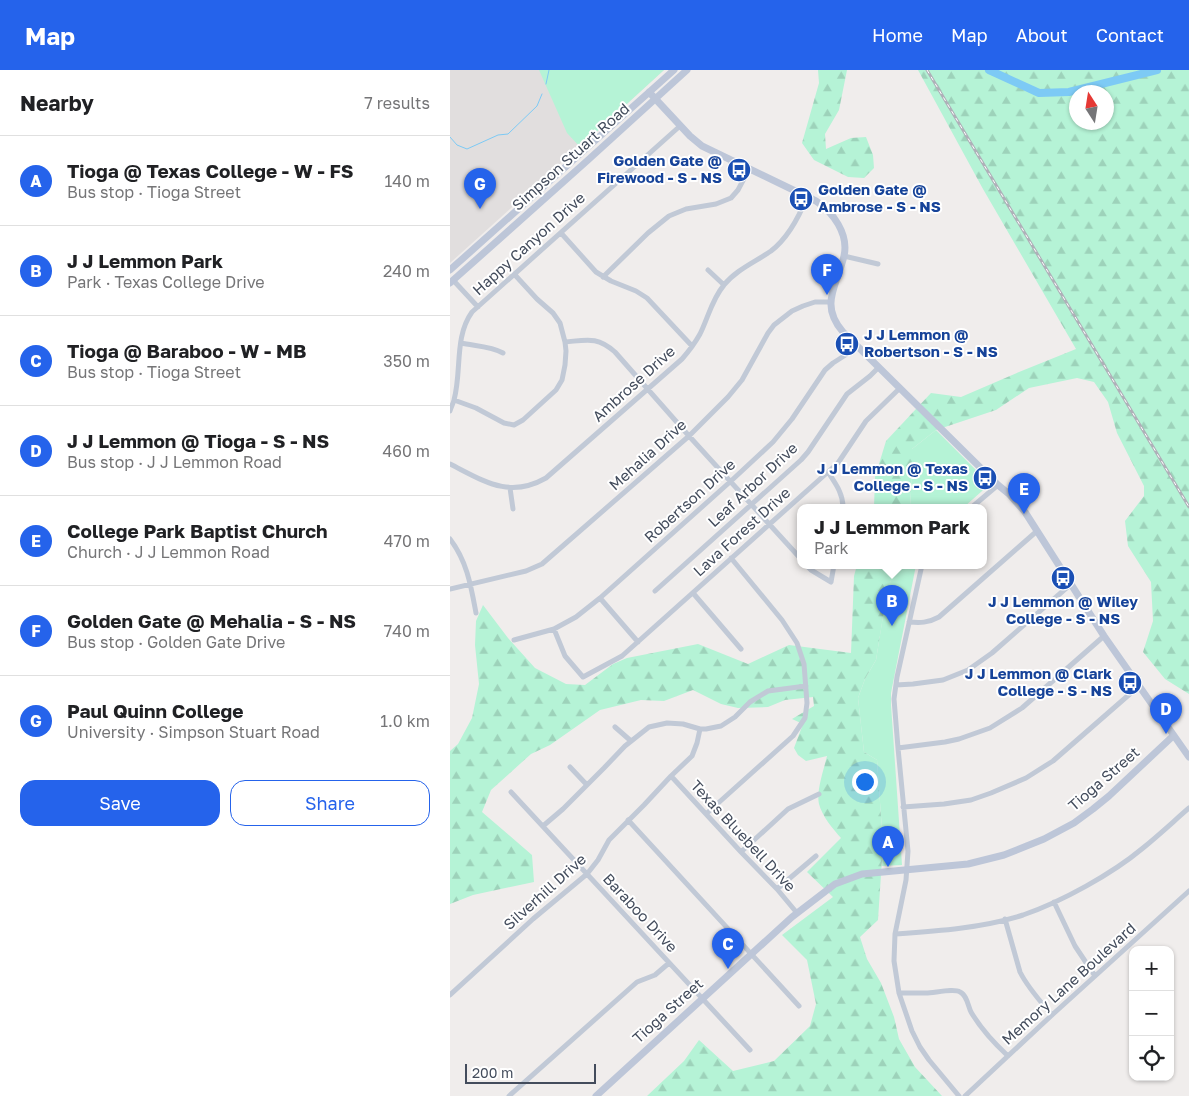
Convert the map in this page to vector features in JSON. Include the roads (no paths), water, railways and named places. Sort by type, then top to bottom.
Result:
[{"type":"street","name":"Simpson Stuart Road","points":[[450,270],[674,70]]},
{"type":"street","name":"Simpson Stuart Road","points":[[451,280],[687,70]]},
{"type":"street","points":[[649,92],[680,126],[702,146],[822,205],[835,219],[842,235],[844,247],[844,256],[832,290],[830,302],[835,322],[842,332],[1009,494],[1025,512],[1104,636],[1189,757]]},
{"type":"street","name":"Happy Canyon Drive","points":[[450,411],[454,400],[462,334],[472,312],[680,126]]},
{"type":"street","points":[[581,153],[588,160]]},
{"type":"street","points":[[603,277],[648,233],[669,216],[686,209],[716,204],[727,200],[738,190],[749,169]]},
{"type":"street","name":"Ambrose Drive","points":[[450,464],[495,486],[510,488],[527,486],[546,478],[682,359],[700,334],[714,302],[724,285],[747,265],[772,250],[783,240],[803,208],[807,197]]},
{"type":"street","points":[[561,233],[591,267],[603,277],[636,291],[647,298],[692,346]]},
{"type":"street","points":[[844,256],[878,264]]},
{"type":"street","points":[[708,270],[724,285]]},
{"type":"street","points":[[454,400],[476,408],[504,423],[514,425],[556,390],[562,380],[566,351],[560,323],[553,313],[515,275]]},
{"type":"street","points":[[451,280],[478,307]]},
{"type":"street","name":"Mehalia Drive","points":[[450,589],[526,572],[542,564],[689,436],[728,397],[748,370],[774,325],[792,310],[815,302],[830,302]]},
{"type":"street","points":[[565,342],[596,341],[606,345],[625,362],[689,436],[797,554]]},
{"type":"street","points":[[461,343],[491,348],[503,353]]},
{"type":"street","name":"Robertson Drive","points":[[514,640],[554,629],[576,617],[600,598],[731,481],[778,436],[792,419],[825,370],[858,347]]},
{"type":"street","name":"Leaf Arbor Drive","points":[[655,591],[801,460],[847,394],[879,367]]},
{"type":"street","points":[[450,373],[458,374]]},
{"type":"street","name":"Lava Forest Drive","points":[[554,629],[566,656],[584,677],[622,656],[838,463],[866,421],[900,388]]},
{"type":"street","points":[[828,472],[840,490],[843,504]]},
{"type":"street","points":[[976,504],[998,485]]},
{"type":"street","points":[[510,488],[513,509]]},
{"type":"street","points":[[909,622],[923,623],[938,617],[1037,531]]},
{"type":"street","points":[[450,539],[462,556],[467,570],[476,612]]},
{"type":"street","points":[[706,814],[793,736],[805,718],[807,703],[804,664],[797,643],[782,620],[732,558]]},
{"type":"street","points":[[810,569],[832,582],[834,569]]},
{"type":"street","points":[[921,569],[894,699],[908,851],[907,870],[895,934],[894,961],[899,993],[909,1023],[920,1047],[958,1096]]},
{"type":"street","points":[[896,685],[943,680],[968,670],[992,652],[1071,584]]},
{"type":"street","points":[[692,593],[741,650]]},
{"type":"street","points":[[600,598],[638,642]]},
{"type":"street","points":[[898,748],[959,739],[990,728],[1022,708],[1104,636]]},
{"type":"street","points":[[543,826],[588,785],[625,746],[649,727],[667,723],[683,724],[700,729],[721,726],[735,717],[750,702],[768,691],[806,686]]},
{"type":"street","points":[[903,807],[971,800],[1026,778],[1053,761],[1139,686]]},
{"type":"street","points":[[616,727],[631,741]]},
{"type":"street","name":"Silverhill Drive","points":[[450,995],[533,919],[587,874],[598,860],[609,840],[692,756],[700,729]]},
{"type":"street","name":"Tioga Street","points":[[596,1096],[797,913],[835,884],[862,874],[959,865],[981,861],[1004,855],[1054,834],[1074,823],[1109,796],[1174,736]]},
{"type":"street","points":[[570,767],[588,785]]},
{"type":"street","name":"Texas Bluebell Drive","points":[[671,776],[777,889],[797,913]]},
{"type":"street","name":"Baraboo Drive","points":[[511,792],[750,1050]]},
{"type":"street","points":[[741,852],[788,809],[819,794]]},
{"type":"street","points":[[895,934],[974,926],[1005,920],[1040,909],[1087,885],[1123,863],[1144,848],[1189,808]]},
{"type":"street","points":[[628,820],[799,1006]]},
{"type":"street","points":[[777,889],[816,856]]},
{"type":"street","name":"Memory Lane Boulevard","points":[[966,1096],[1189,891]]},
{"type":"street","points":[[1054,902],[1075,946],[1096,976]]},
{"type":"street","points":[[1005,920],[1020,972],[1034,994],[1052,1015]]},
{"type":"street","points":[[509,1096],[636,982],[655,975],[669,963]]},
{"type":"street","points":[[899,993],[960,992],[964,995],[977,1021],[1008,1056]]},
{"type":"waterway","points":[[546,84],[549,70]]},
{"type":"waterway","points":[[989,70],[1039,93],[1069,92],[1157,70]]},
{"type":"waterway","points":[[450,137],[457,145],[467,149],[498,135],[508,134],[537,106],[542,94]]},
{"type":"railway","points":[[927,70],[1189,507]]},
{"type":"place","name":"Golden Gate @ Firewood - S - NS","points":[[739,170]]},
{"type":"place","name":"Golden Gate @ Ambrose - S - NS","points":[[801,199]]},
{"type":"place","name":"Paul Quinn College","points":[[480,209]]},
{"type":"place","name":"Golden Gate @ Mehalia - S - NS","points":[[827,295]]},
{"type":"place","name":"J J Lemmon @ Robertson - S - NS","points":[[847,344]]},
{"type":"place","name":"J J Lemmon @ Texas College - S - NS","points":[[985,478]]},
{"type":"place","name":"College Park Baptist Church","points":[[1024,514]]},
{"type":"place","name":"J J Lemmon @ Wiley College - S - NS","points":[[1063,578]]},
{"type":"place","name":"J J Lemmon Park","points":[[892,626]]},
{"type":"place","name":"J J Lemmon @ Clark College - S - NS","points":[[1130,683]]},
{"type":"place","name":"J J Lemmon @ Tioga - S - NS","points":[[1166,734]]},
{"type":"place","name":"Tioga @ Texas College - W - FS","points":[[888,867]]},
{"type":"place","name":"Tioga @ Baraboo - W - MB","points":[[728,969]]}]
